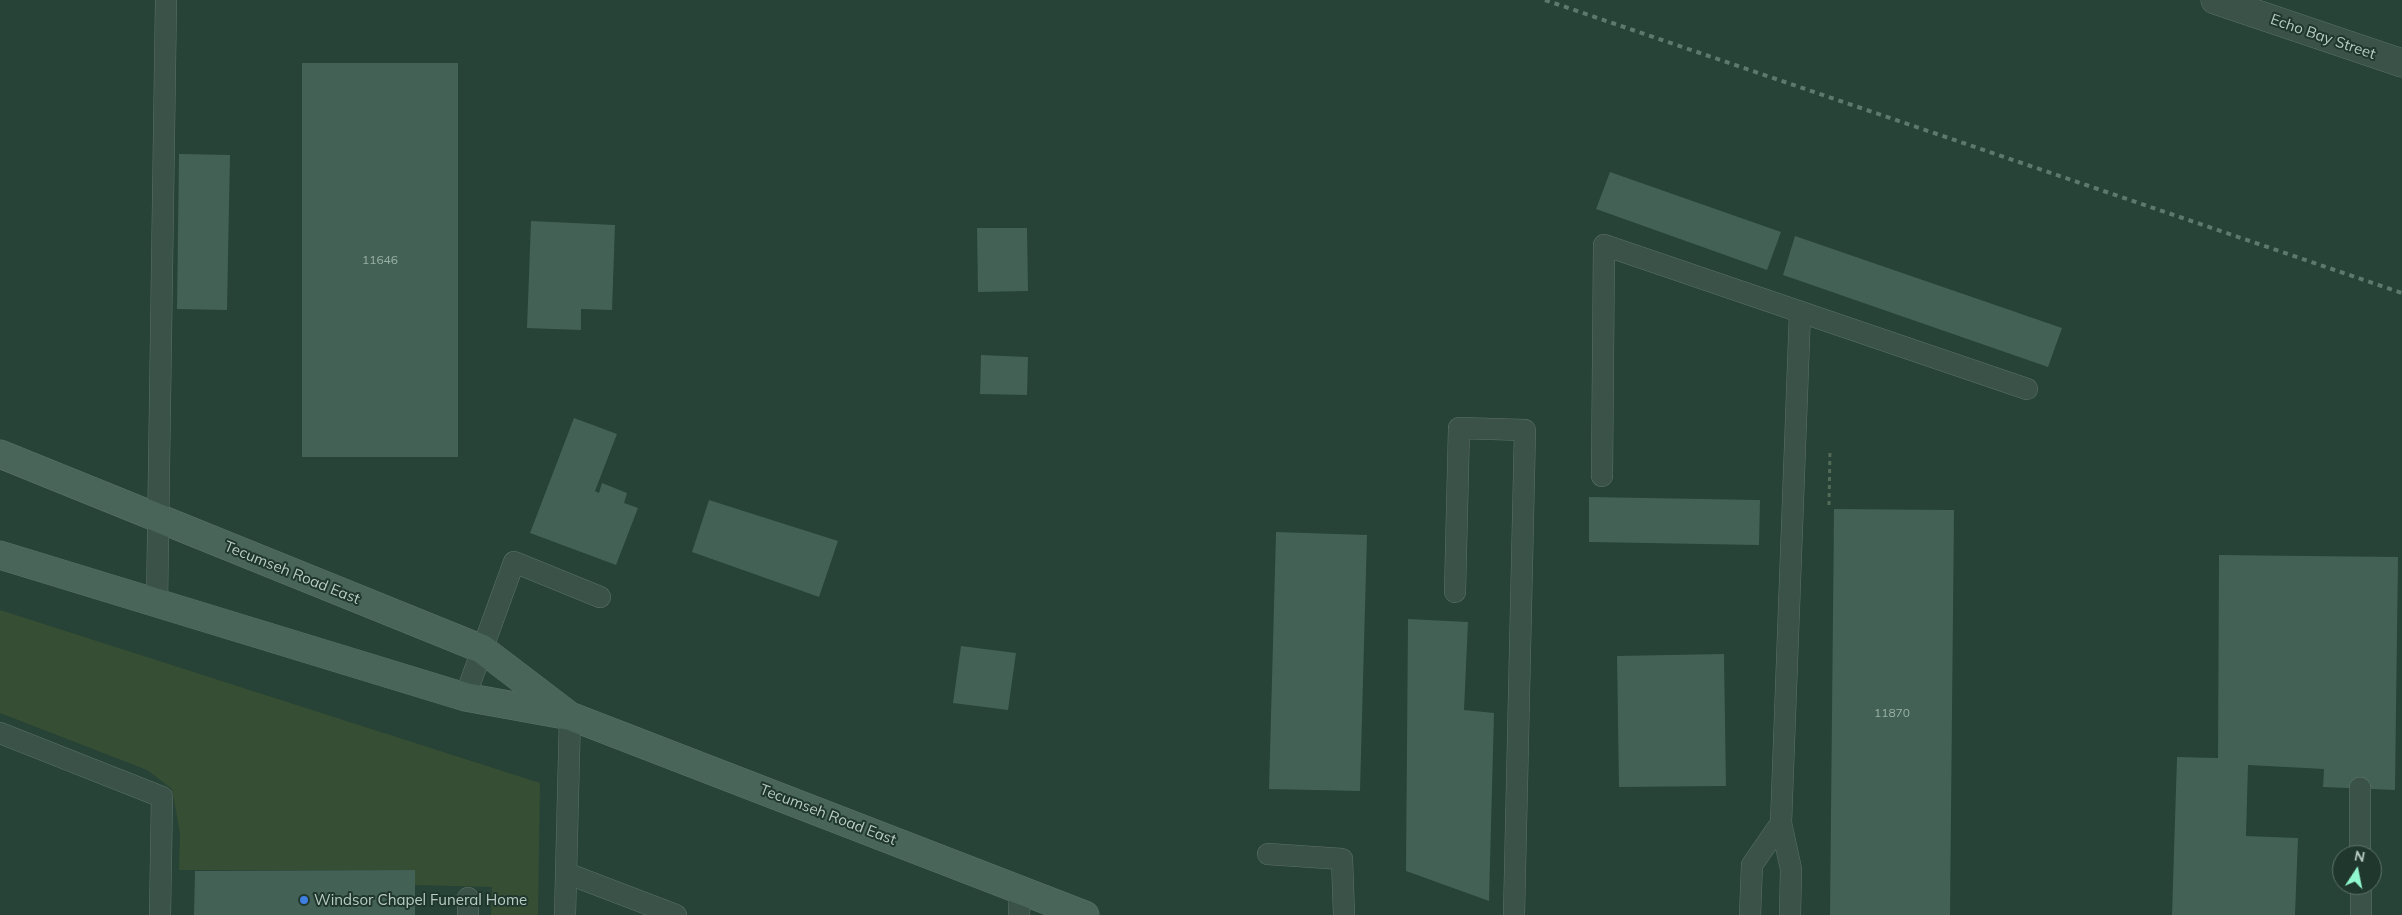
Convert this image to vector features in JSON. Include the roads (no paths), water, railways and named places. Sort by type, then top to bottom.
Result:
[{"type":"main road","name":"Tecumseh Road East","points":[[0,454],[482,649],[570,716]]},
{"type":"main road","name":"Tecumseh Road East","points":[[0,554],[466,697],[570,716],[1019,902],[1085,915]]},
{"type":"street","name":"Echo Bay Street","points":[[2215,0],[2402,64]]},
{"type":"lane","points":[[157,603],[166,0]]},
{"type":"lane","points":[[1602,476],[1604,245],[2026,389]]},
{"type":"lane","points":[[1790,915],[1791,869],[1781,823],[1800,312]]},
{"type":"lane","points":[[1455,592],[1459,428],[1525,430],[1514,915]]},
{"type":"lane","points":[[466,697],[514,562],[600,597]]},
{"type":"lane","points":[[565,915],[570,716]]},
{"type":"lane","points":[[0,733],[162,797],[160,915]]},
{"type":"lane","points":[[2360,788],[2360,845]]},
{"type":"lane","points":[[1750,915],[1752,865],[1781,823]]},
{"type":"lane","points":[[1268,854],[1342,859],[1344,915]]},
{"type":"lane","points":[[566,872],[676,915]]},
{"type":"lane","points":[[2361,895],[2361,915]]},
{"type":"railway","points":[[1545,0],[2402,293]]},
{"type":"place","name":"Windsor Chapel Funeral Home","points":[[304,900]]}]
